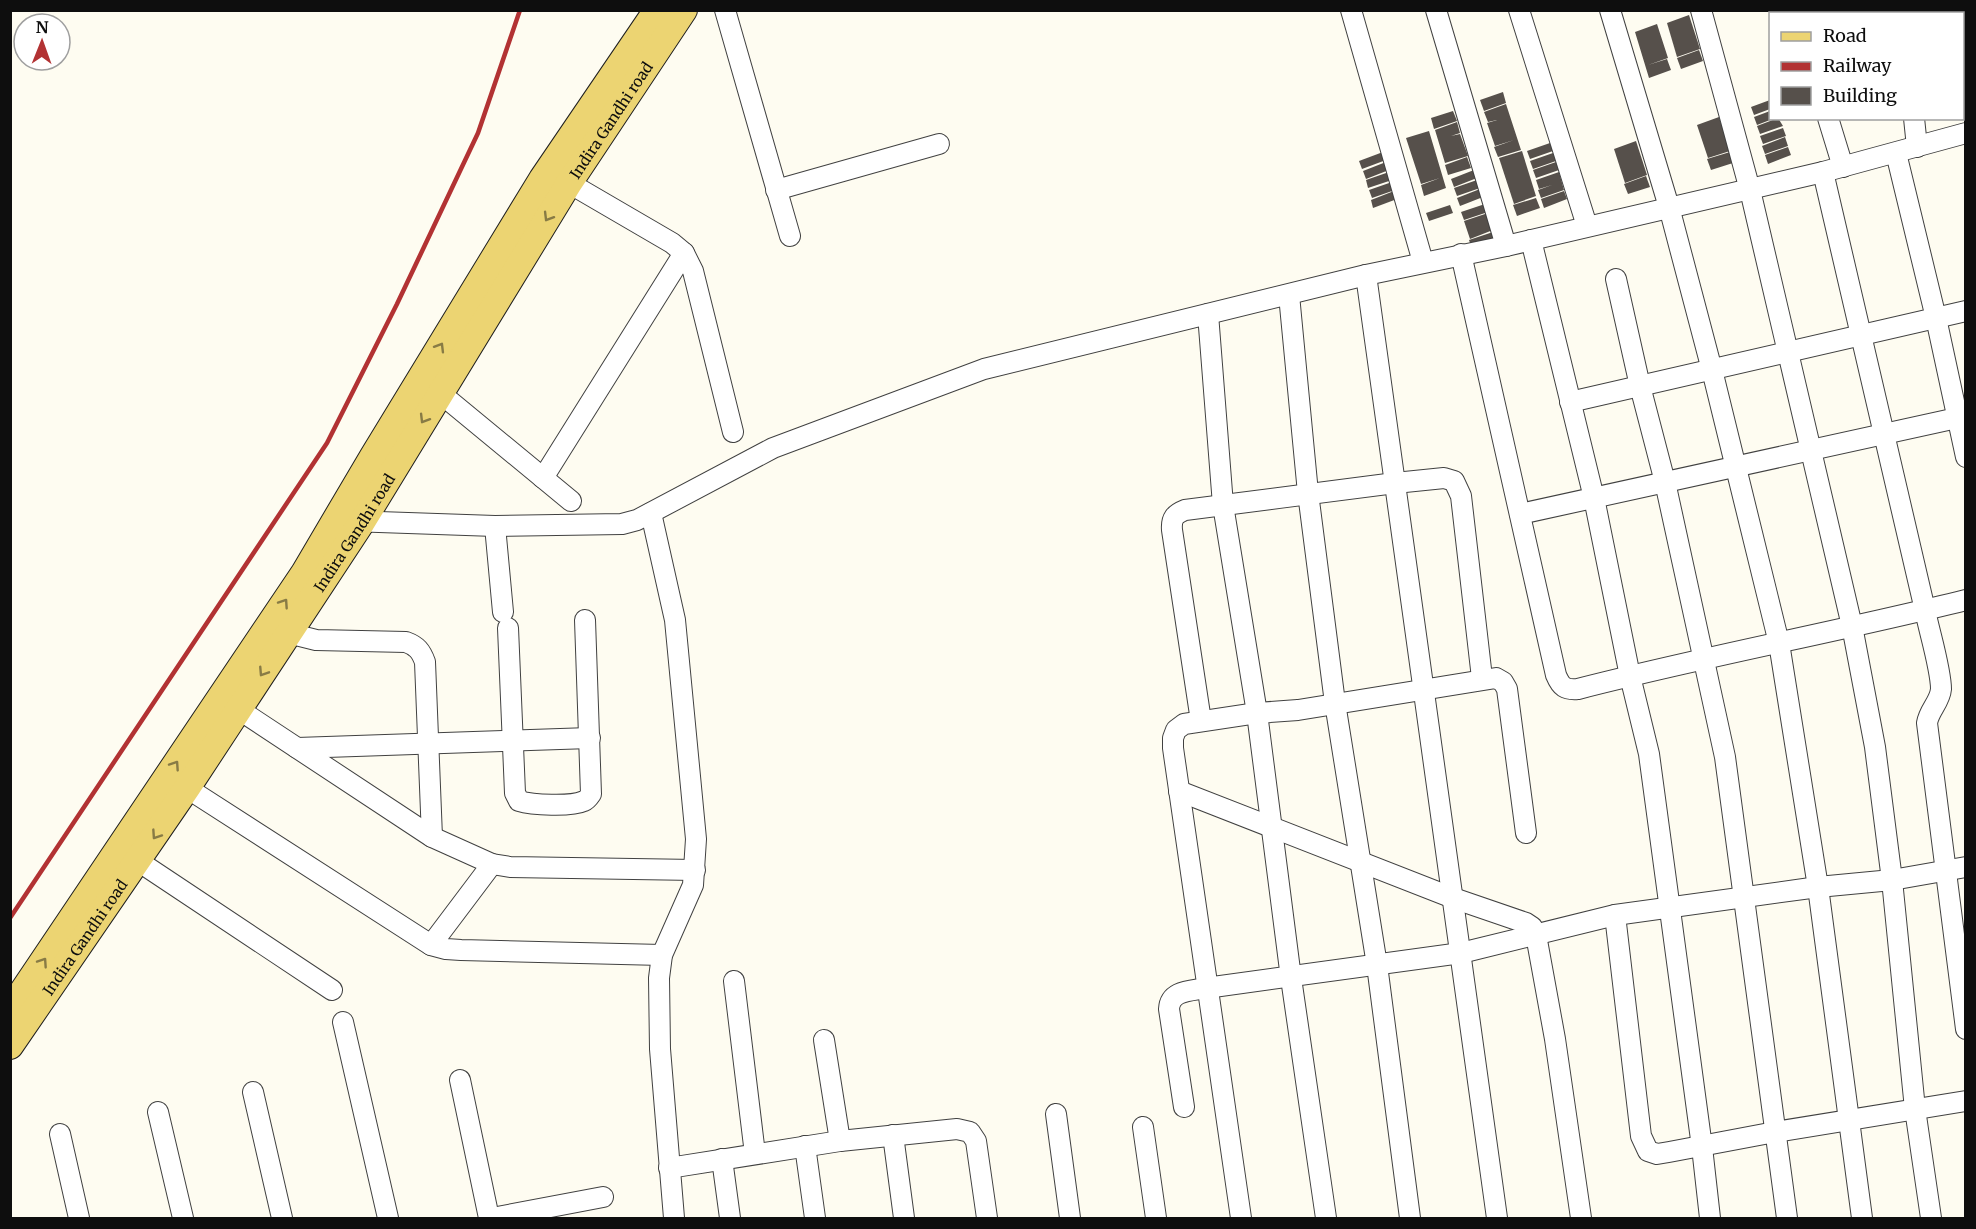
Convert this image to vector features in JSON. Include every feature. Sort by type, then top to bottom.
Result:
[{"type":"main road","name":"Indira Gandhi road","points":[[10,1010],[304,573],[542,179],[657,10]]},
{"type":"main road","name":"Indira Gandhi road","points":[[10,1046],[138,861],[362,522],[568,183],[684,10]]},
{"type":"street","points":[[725,10],[789,236]]},
{"type":"street","points":[[1351,10],[1422,262]]},
{"type":"street","points":[[1437,10],[1506,246]]},
{"type":"street","points":[[1519,10],[1587,226]]},
{"type":"street","points":[[1610,10],[1669,207],[1712,370],[1779,643],[1818,888],[1862,1218]]},
{"type":"street","points":[[1701,10],[1750,190],[1852,626],[1875,747],[1892,880],[1915,1109],[1931,1218]]},
{"type":"street","points":[[1829,120],[1843,167]]},
{"type":"street","points":[[1914,120],[1917,147]]},
{"type":"street","points":[[336,519],[362,522],[495,526],[622,524],[651,513],[773,448],[984,369],[1366,275],[1506,246],[1750,190],[1965,133]]},
{"type":"street","points":[[776,189],[939,144]]},
{"type":"street","points":[[1896,153],[1961,417],[1965,457]]},
{"type":"street","points":[[1822,172],[1925,610],[1941,689],[1939,698],[1929,714],[1928,723],[1944,872],[1965,1029]]},
{"type":"street","points":[[568,183],[672,243],[684,253],[693,271],[733,432]]},
{"type":"street","points":[[1530,240],[1594,498],[1630,676],[1649,754],[1710,1218]]},
{"type":"street","points":[[543,478],[684,253]]},
{"type":"street","points":[[1461,254],[1556,675],[1561,686],[1569,690],[1578,689],[1704,658],[1965,600]]},
{"type":"street","points":[[1366,275],[1497,1218]]},
{"type":"street","points":[[1616,279],[1665,482],[1725,757],[1786,1218]]},
{"type":"street","points":[[1289,295],[1308,494],[1335,704],[1377,965],[1410,1218]]},
{"type":"street","points":[[1570,402],[1965,311]]},
{"type":"street","points":[[1208,314],[1223,505],[1257,713],[1291,978],[1326,1218]]},
{"type":"street","points":[[440,393],[571,501]]},
{"type":"street","points":[[1520,514],[1961,417]]},
{"type":"street","points":[[1201,721],[1172,521],[1176,514],[1185,510],[1395,483],[1444,478],[1454,481],[1459,488],[1482,678]]},
{"type":"street","points":[[651,513],[675,620],[695,824],[695,870],[689,896],[662,955],[659,978],[659,1032],[674,1218]]},
{"type":"street","points":[[495,526],[506,620],[515,792],[519,801],[528,804],[575,803],[586,801],[591,794],[585,620]]},
{"type":"street","points":[[288,633],[316,640],[406,642],[415,645],[422,653],[425,662],[432,837]]},
{"type":"street","points":[[1240,1218],[1179,791],[1173,738],[1176,730],[1184,724],[1201,721],[1298,710],[1482,678],[1496,678],[1507,688],[1526,833]]},
{"type":"street","points":[[238,709],[432,837],[492,864],[510,867],[695,870]]},
{"type":"street","points":[[297,748],[590,738]]},
{"type":"street","points":[[187,788],[431,945],[461,950],[662,955]]},
{"type":"street","points":[[1179,791],[1532,927],[1536,935],[1555,1040],[1581,1218]]},
{"type":"street","points":[[138,861],[332,990]]},
{"type":"street","points":[[431,945],[492,864]]},
{"type":"street","points":[[1184,1107],[1170,1002],[1175,995],[1206,988],[1461,953],[1615,915],[1670,906],[1892,880],[1965,867]]},
{"type":"street","points":[[1615,915],[1641,1136],[1648,1151],[1657,1154],[1965,1101]]},
{"type":"street","points":[[734,981],[754,1154]]},
{"type":"street","points":[[343,1022],[388,1218]]},
{"type":"street","points":[[824,1040],[840,1141]]},
{"type":"street","points":[[460,1080],[491,1218],[603,1197]]},
{"type":"street","points":[[253,1092],[282,1218]]},
{"type":"street","points":[[158,1112],[183,1218]]},
{"type":"street","points":[[1056,1114],[1070,1218]]},
{"type":"street","points":[[1143,1127],[1156,1218]]},
{"type":"street","points":[[669,1168],[840,1141],[957,1129],[970,1132],[976,1141],[987,1218]]},
{"type":"street","points":[[60,1134],[79,1218]]},
{"type":"street","points":[[893,1135],[904,1218]]},
{"type":"street","points":[[805,1146],[815,1218]]},
{"type":"street","points":[[722,1159],[730,1218]]},
{"type":"building","points":[[1689,15],[1700,49],[1677,57],[1667,23]]},
{"type":"building","points":[[1657,24],[1668,58],[1648,65],[1667,59],[1671,70],[1649,78],[1635,32]]},
{"type":"building","points":[[1699,50],[1703,61],[1681,69],[1677,58]]},
{"type":"building","points":[[1503,92],[1506,103],[1484,111],[1480,100]]},
{"type":"building","points":[[1769,100],[1769,109],[1754,115],[1751,107]]},
{"type":"building","points":[[1506,104],[1521,150],[1498,157],[1494,147],[1514,140],[1495,146],[1487,123],[1497,120],[1488,122],[1484,112]]},
{"type":"building","points":[[1453,111],[1457,121],[1434,129],[1431,118]]},
{"type":"building","points":[[1769,111],[1770,120],[1757,125],[1754,117]]},
{"type":"building","points":[[1719,117],[1730,151],[1708,158],[1697,125]]},
{"type":"building","points":[[1779,120],[1783,126],[1760,134],[1757,126]]},
{"type":"building","points":[[1457,122],[1460,133],[1451,136],[1460,134],[1468,156],[1445,163],[1435,130]]},
{"type":"building","points":[[1783,128],[1786,136],[1763,144],[1760,136]]},
{"type":"building","points":[[1429,131],[1446,188],[1424,196],[1421,185],[1440,178],[1421,184],[1406,138]]},
{"type":"building","points":[[1785,137],[1788,146],[1765,154],[1762,146]]},
{"type":"building","points":[[1636,141],[1647,175],[1625,183],[1614,149]]},
{"type":"building","points":[[1550,143],[1553,151],[1530,159],[1527,151]]},
{"type":"building","points":[[1788,147],[1791,155],[1768,164],[1765,155]]},
{"type":"building","points":[[1522,151],[1536,196],[1514,204],[1499,158]]},
{"type":"building","points":[[1383,152],[1386,160],[1362,169],[1359,161]]},
{"type":"building","points":[[1730,152],[1733,163],[1711,170],[1707,159]]},
{"type":"building","points":[[1553,153],[1556,161],[1533,169],[1530,161]]},
{"type":"building","points":[[1467,157],[1471,168],[1448,175],[1445,165]]},
{"type":"building","points":[[1386,162],[1389,170],[1366,179],[1363,171]]},
{"type":"building","points":[[1556,162],[1559,170],[1536,178],[1533,170]]},
{"type":"building","points":[[1474,170],[1477,178],[1454,187],[1451,179]]},
{"type":"building","points":[[1389,172],[1392,180],[1368,188],[1366,180]]},
{"type":"building","points":[[1559,172],[1564,190],[1541,198],[1538,190],[1552,185],[1539,189],[1536,180]]},
{"type":"building","points":[[1646,176],[1650,187],[1628,194],[1624,184]]},
{"type":"building","points":[[1477,180],[1480,188],[1457,196],[1454,188]]},
{"type":"building","points":[[1392,182],[1395,190],[1372,198],[1369,190]]},
{"type":"building","points":[[1480,189],[1483,197],[1460,206],[1457,198]]},
{"type":"building","points":[[1394,191],[1397,199],[1373,208],[1371,200]]},
{"type":"building","points":[[1564,191],[1567,199],[1544,208],[1541,199]]},
{"type":"building","points":[[1536,198],[1540,208],[1517,216],[1513,205]]},
{"type":"building","points":[[1485,204],[1488,212],[1464,220],[1461,212]]},
{"type":"building","points":[[1450,205],[1453,213],[1429,221],[1426,213]]},
{"type":"building","points":[[1488,213],[1493,230],[1470,239],[1464,221]]},
{"type":"building","points":[[1493,232],[1496,240],[1472,249],[1469,240]]},
{"type":"railway","points":[[10,918],[327,443],[397,304],[478,133],[520,10]]}]
